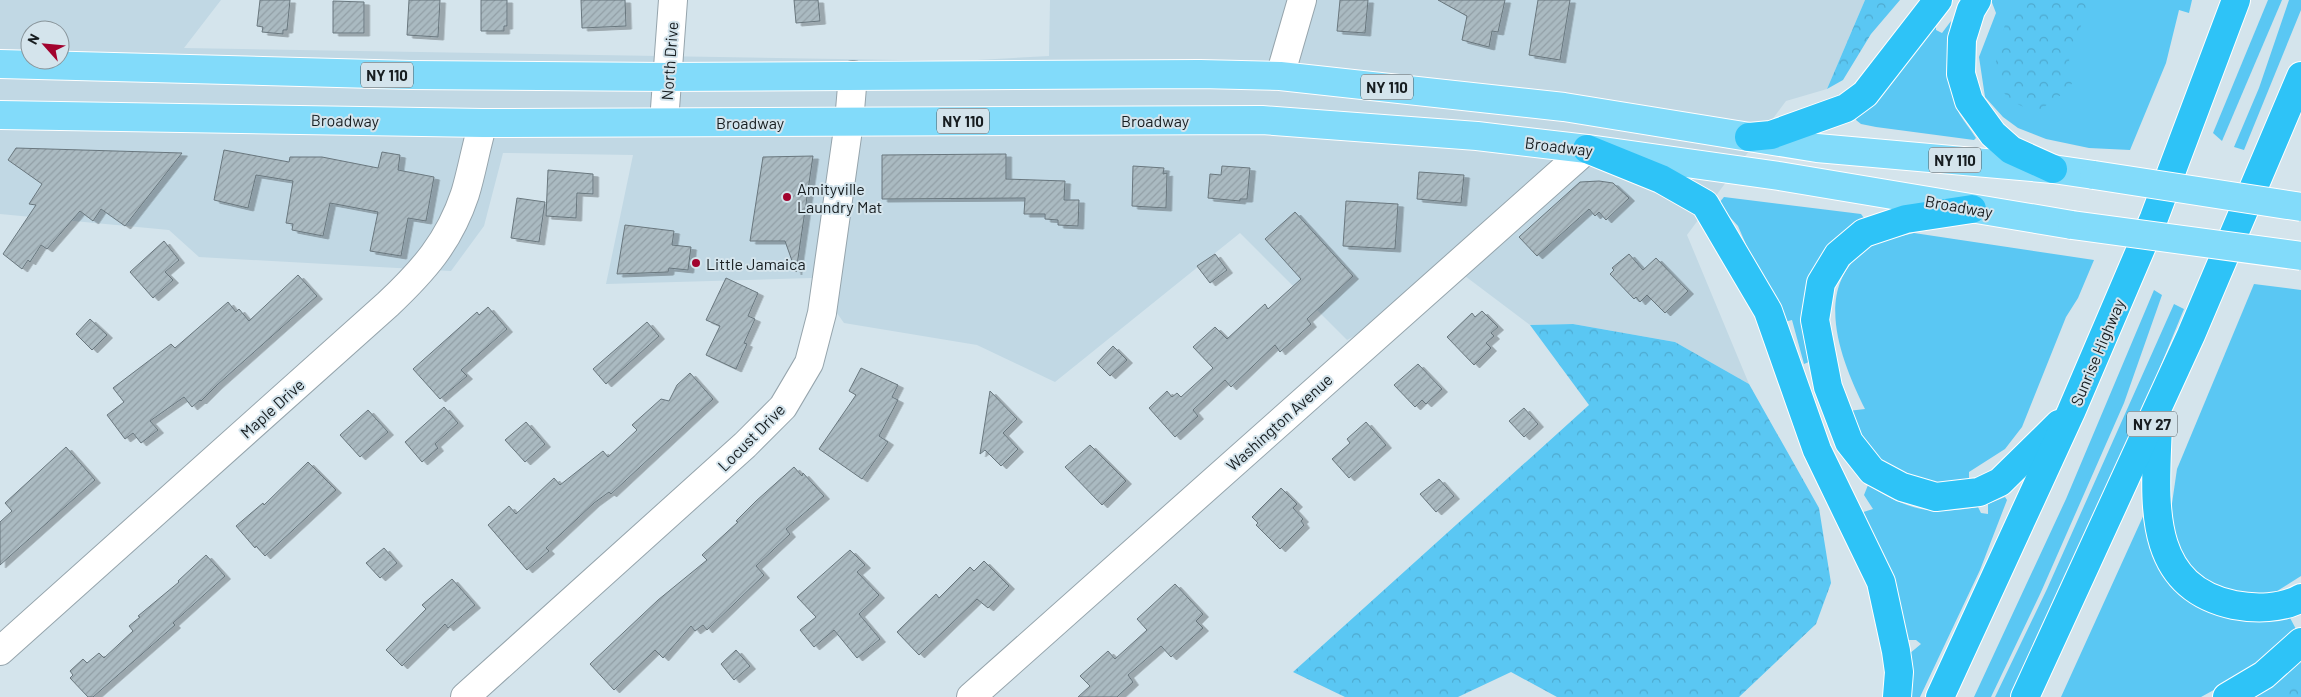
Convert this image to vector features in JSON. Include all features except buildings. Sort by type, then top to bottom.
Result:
[{"type":"highway","points":[[1749,137],[1770,135],[1846,108],[1865,94],[1938,0]]},
{"type":"highway","points":[[1977,0],[1971,10],[1962,39],[1961,74],[1969,101],[1993,134],[2011,150],[2053,169]]},
{"type":"highway","points":[[2216,54],[2217,0]]},
{"type":"highway","name":"Sunrise Highway","points":[[1940,697],[2071,412],[2154,218],[2236,0]]},
{"type":"highway","name":"NY 27","points":[[2025,697],[2159,408],[2301,76]]},
{"type":"highway","points":[[1587,149],[1661,179],[1705,204],[1768,311],[1817,450],[1881,582],[1899,672],[1896,697]]},
{"type":"highway","points":[[1972,209],[1906,219],[1864,233],[1838,254],[1821,283],[1815,320],[1828,388],[1849,442],[1872,471],[1902,486],[1936,497],[1979,492],[2000,482],[2071,412]]},
{"type":"highway","points":[[2159,408],[2156,509],[2160,538],[2174,567],[2192,587],[2217,601],[2242,606],[2270,607],[2301,598]]},
{"type":"highway","points":[[2227,697],[2264,674],[2301,642]]},
{"type":"main road","name":"NY 110","points":[[0,64],[411,75],[666,77],[1200,74],[1280,76],[1576,108],[1816,148],[2053,169],[2301,207]]},
{"type":"main road","name":"Broadway","points":[[0,115],[483,123],[1262,120],[1477,136],[1587,149],[1779,176],[2072,225],[2301,256]]},
{"type":"street","name":"North Drive","points":[[664,122],[673,0]]},
{"type":"street","points":[[1280,76],[1302,0]]},
{"type":"street","name":"Locust Drive","points":[[465,697],[746,445],[783,407],[809,363],[822,313],[849,122],[853,75]]},
{"type":"street","name":"Maple Drive","points":[[0,651],[388,304],[421,272],[445,240],[465,194],[483,123]]},
{"type":"street","name":"Washington Avenue","points":[[971,697],[1587,149]]},
{"type":"shaded area","points":[[0,0],[221,0],[184,48],[959,61],[1049,56],[1050,0],[1865,0],[1827,89],[1786,101],[1687,235],[1749,384],[1675,342],[1573,324],[1530,325],[1465,276],[1347,340],[1240,233],[1055,382],[977,345],[844,323],[812,278],[606,284],[633,155],[503,153],[484,226],[451,271],[199,257],[169,230],[0,214]]},
{"type":"green space","points":[[1865,0],[1900,0],[1871,34],[1843,80],[1827,89]]},
{"type":"green space","points":[[1991,0],[2192,0],[2189,13],[2179,10],[2166,63],[2130,150],[2089,148],[2046,139],[2018,128],[2003,117],[1985,97],[1979,57],[1996,13]]},
{"type":"green space","points":[[2020,0],[2090,0],[2069,60],[2075,78],[2068,90],[2041,109],[2028,109],[2013,102],[2001,90],[1994,69],[2007,16]]},
{"type":"green space","points":[[2268,0],[2282,0],[2222,141],[2213,133]]},
{"type":"green space","points":[[2289,0],[2301,0],[2301,10],[2244,150],[2234,147],[2259,88]]},
{"type":"green space","points":[[1951,21],[1948,69],[1952,93],[1960,115],[1976,138],[1974,140],[1876,127],[1861,124],[1856,120],[1857,115],[1936,22],[1936,30],[1942,33]]},
{"type":"green space","points":[[1724,197],[1861,214],[1864,218],[1828,249],[1820,259],[1809,280],[1805,306],[1811,361],[1804,364],[1792,320],[1780,323],[1738,226],[1718,204]]},
{"type":"green space","points":[[1914,233],[2094,260],[2078,298],[2066,317],[2022,427],[2005,449],[1969,472],[1969,484],[1924,481],[1897,472],[1874,454],[1864,442],[1848,411],[1865,409],[1848,370],[1836,327],[1835,306],[1839,286],[1848,267],[1864,251],[1881,242]]},
{"type":"green space","points":[[2254,284],[2301,290],[2301,576],[2274,593],[2237,593],[2207,582],[2183,557],[2170,517],[2177,469]]},
{"type":"green space","points":[[2154,290],[2162,295],[2124,403],[2041,592],[1991,697],[1974,697],[2066,499]]},
{"type":"green space","points":[[2174,304],[2184,309],[2118,469],[2011,697],[1995,697],[2047,589]]},
{"type":"green space","points":[[1573,324],[1675,342],[1749,384],[1819,508],[1831,583],[1816,624],[1739,697],[1557,697],[1511,672],[1458,697],[1345,697],[1293,672],[1589,405],[1530,325]]},
{"type":"green space","points":[[1868,485],[1896,501],[1920,509],[1946,511],[1978,507],[1981,513],[1988,514],[1988,504],[2005,497],[2007,500],[1980,570],[1920,697],[1911,697],[1909,654],[1921,644],[1916,640],[1907,640],[1857,514],[1873,509],[1864,495]]},
{"type":"green space","points":[[2145,512],[2166,574],[2191,603],[2225,616],[2254,622],[2289,616],[2297,631],[2243,674],[2201,697],[2061,697]]},
{"type":"green space","points":[[2301,659],[2301,697],[2248,697]]},
{"type":"green space","points":[[2301,678],[2301,697],[2280,697]]},
{"type":"place","name":"Amityville Laundry Mat","points":[[787,197]]},
{"type":"place","name":"Little Jamaica","points":[[696,263]]}]
